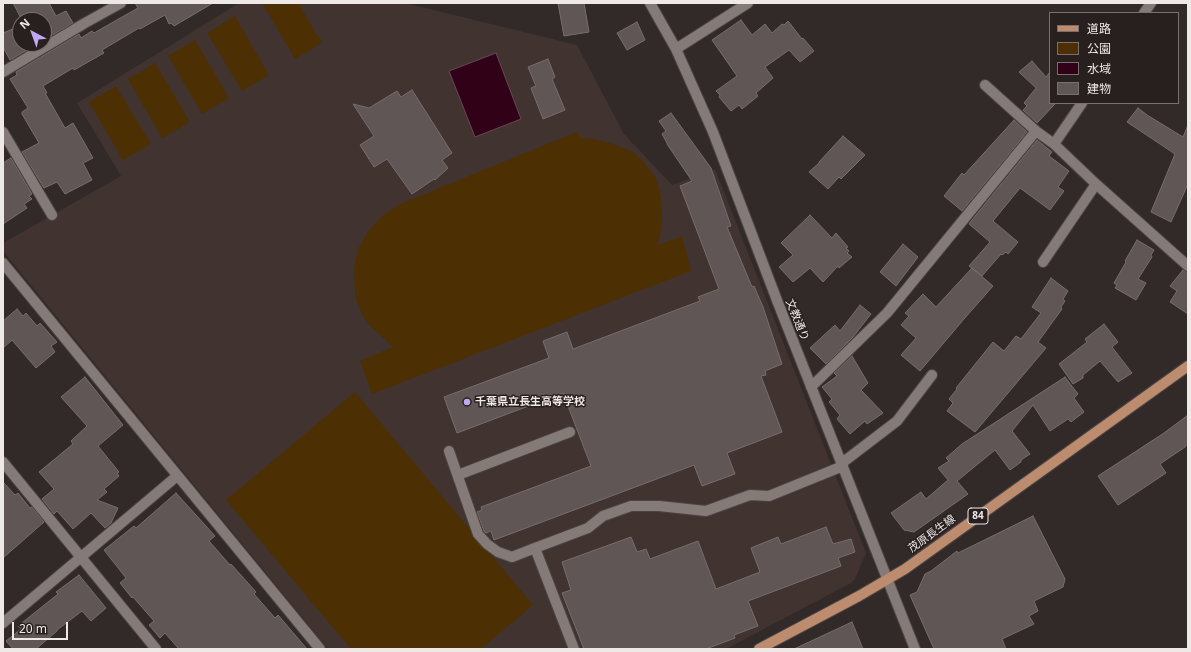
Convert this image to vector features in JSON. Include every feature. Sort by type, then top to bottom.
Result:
[{"type":"main road","name":"茂原長生線","points":[[759,649],[888,580],[1188,366]]},
{"type":"street","points":[[3,72],[121,3]]},
{"type":"street","points":[[676,49],[748,3]]},
{"type":"street","points":[[1145,12],[1151,3]]},
{"type":"street","name":"文教通り","points":[[649,4],[676,49],[712,132],[915,649]]},
{"type":"street","points":[[985,86],[1036,132],[1054,144],[1096,184],[1188,266]]},
{"type":"street","points":[[1054,144],[1081,104]]},
{"type":"street","points":[[3,132],[52,215]]},
{"type":"street","points":[[811,387],[887,313],[1036,132]]},
{"type":"street","points":[[1043,262],[1096,184]]},
{"type":"street","points":[[3,263],[320,649]]},
{"type":"street","points":[[449,451],[478,534],[487,544],[498,552],[512,557],[588,528],[603,516],[631,506],[659,506],[706,511],[750,495],[770,496],[842,465],[897,421],[932,375]]},
{"type":"street","points":[[458,475],[570,432]]},
{"type":"street","points":[[3,462],[156,649]]},
{"type":"street","points":[[3,623],[178,476]]},
{"type":"street","points":[[535,548],[574,649]]},
{"type":"shaded area","name":"千葉県立長生高等学校","points":[[239,3],[405,3],[577,45],[624,134],[672,185],[715,169],[866,553],[855,579],[851,583],[726,649],[328,649],[3,251],[3,243],[121,176],[77,103]]},
{"type":"green space","points":[[262,3],[298,3],[322,43],[295,59]]},
{"type":"green space","points":[[235,16],[269,75],[242,91],[207,33]]},
{"type":"green space","points":[[195,40],[229,98],[202,114],[168,56]]},
{"type":"green space","points":[[155,63],[190,122],[162,138],[128,79]]},
{"type":"green space","points":[[116,86],[151,144],[123,160],[89,102]]},
{"type":"green space","points":[[577,132],[581,138],[589,138],[611,143],[633,152],[641,159],[655,177],[661,198],[661,231],[658,245],[682,236],[691,271],[372,394],[360,361],[393,347],[368,324],[356,299],[354,268],[358,249],[367,233],[382,216],[400,204]]},
{"type":"green space","points":[[355,392],[533,605],[481,649],[351,649],[226,500]]},
{"type":"water","points":[[496,53],[521,119],[475,137],[449,71]]},
{"type":"building","points":[[13,3],[49,3],[56,16],[66,11],[73,23],[52,35],[52,12],[18,12]]},
{"type":"building","points":[[135,3],[213,3],[174,26],[171,23],[169,24],[165,15],[140,29],[139,28],[102,50],[104,53],[74,70],[73,68],[43,86],[47,93],[45,93],[65,128],[73,123],[93,158],[83,163],[92,180],[65,194],[57,182],[44,188],[22,152],[39,143],[22,114],[22,112],[28,108],[10,79],[17,75],[16,72],[49,52],[52,52],[52,50],[79,34],[81,38],[92,31],[94,33],[138,8]]},
{"type":"building","points":[[558,3],[584,3],[589,32],[564,36]]},
{"type":"building","points":[[741,20],[752,35],[765,24],[772,33],[788,21],[802,39],[803,38],[814,51],[800,62],[789,50],[765,67],[773,78],[756,93],[758,96],[742,109],[739,105],[731,111],[716,91],[737,76],[712,40]]},
{"type":"building","points":[[637,22],[645,40],[627,50],[617,33]]},
{"type":"building","points":[[12,29],[12,52],[24,52],[10,60],[3,47],[3,33]]},
{"type":"building","points":[[548,59],[555,77],[552,79],[565,110],[543,119],[531,88],[536,86],[528,67]]},
{"type":"building","points":[[1032,61],[1046,77],[1049,73],[1049,104],[1055,104],[1037,123],[1023,110],[1027,106],[1024,103],[1036,88],[1019,72]]},
{"type":"building","points":[[412,90],[452,153],[442,160],[448,168],[435,180],[434,179],[412,194],[387,159],[374,167],[360,145],[374,136],[353,104],[369,108],[397,91],[401,97]]},
{"type":"building","points":[[1138,108],[1183,137],[1188,125],[1188,184],[1171,222],[1151,212],[1175,154],[1127,122]]},
{"type":"building","points":[[671,113],[711,168],[731,226],[727,227],[752,287],[754,286],[763,307],[782,364],[765,371],[766,375],[761,376],[782,432],[727,453],[735,474],[702,486],[694,465],[494,540],[491,531],[486,533],[484,531],[477,512],[482,510],[481,507],[591,466],[563,393],[457,433],[444,397],[549,358],[543,341],[567,332],[573,349],[700,301],[698,297],[719,289],[680,186],[692,181],[662,134],[666,131],[659,121]]},
{"type":"building","points":[[1014,120],[1027,132],[962,211],[944,196],[962,173],[964,175]]},
{"type":"building","points":[[843,136],[865,155],[841,179],[839,177],[828,189],[809,172]]},
{"type":"building","points":[[1037,140],[1052,152],[1049,156],[1069,171],[1058,187],[1064,191],[1050,210],[1020,188],[993,221],[1018,242],[1008,254],[1006,252],[1002,255],[1001,254],[982,276],[969,266],[990,242],[969,224]]},
{"type":"building","points":[[11,158],[32,194],[29,196],[32,199],[24,204],[27,208],[3,224],[3,163]]},
{"type":"building","points":[[810,215],[832,238],[836,233],[848,247],[846,248],[849,251],[847,253],[852,257],[839,268],[838,266],[823,282],[810,268],[793,282],[779,267],[793,255],[781,243]]},
{"type":"building","points":[[1137,240],[1154,250],[1151,255],[1152,257],[1138,279],[1146,283],[1136,300],[1115,288],[1117,285],[1114,283]]},
{"type":"building","points":[[903,244],[918,257],[896,286],[880,272]]},
{"type":"building","points":[[972,268],[993,286],[920,371],[901,355],[916,338],[901,325],[909,316],[905,313],[923,294],[936,307]]},
{"type":"building","points":[[1183,270],[1188,272],[1188,314],[1170,302],[1177,291],[1170,286]]},
{"type":"building","points":[[1051,278],[1068,291],[1063,299],[1065,301],[1061,307],[1062,309],[1038,342],[1046,348],[975,432],[947,411],[953,403],[949,399],[993,342],[1004,351],[1016,336],[1021,339],[1041,313],[1032,307]]},
{"type":"building","points":[[860,305],[871,314],[853,337],[826,364],[810,348],[835,325],[840,331]]},
{"type":"building","points":[[17,309],[23,316],[26,313],[37,326],[40,323],[57,342],[51,346],[55,352],[36,368],[12,340],[3,348],[3,321]]},
{"type":"building","points":[[1104,324],[1118,342],[1112,347],[1132,373],[1118,382],[1100,361],[1083,375],[1083,378],[1073,384],[1059,364],[1087,342],[1085,339]]},
{"type":"building","points":[[852,356],[868,383],[861,390],[883,413],[867,424],[865,421],[850,434],[837,419],[840,415],[829,402],[832,399],[822,387],[837,376],[834,373]]},
{"type":"building","points":[[85,377],[123,425],[98,446],[119,472],[117,473],[119,476],[104,489],[107,492],[97,500],[118,508],[111,523],[105,528],[91,513],[73,529],[57,511],[54,514],[42,499],[54,489],[39,472],[73,444],[71,441],[87,426],[61,397]]},
{"type":"building","points":[[1065,377],[1078,394],[1074,398],[1084,412],[1071,422],[1068,419],[1050,431],[1033,405],[1012,431],[1030,454],[1010,470],[995,450],[957,481],[968,494],[914,532],[904,530],[891,513],[921,492],[926,499],[948,480],[938,468],[949,461],[946,458],[962,444]]},
{"type":"building","points":[[1188,415],[1188,443],[1185,447],[1160,464],[1166,473],[1118,505],[1098,476],[1164,433]]},
{"type":"building","points":[[3,482],[15,495],[18,493],[44,522],[3,558]]},
{"type":"building","points":[[176,493],[215,536],[209,541],[256,592],[254,594],[275,618],[278,615],[307,649],[179,649],[165,633],[160,638],[149,625],[154,621],[120,583],[126,578],[104,550],[134,526],[136,528]]},
{"type":"building","points":[[1033,516],[1065,579],[1063,587],[1034,601],[1038,611],[1029,616],[1034,624],[1002,639],[1006,649],[934,649],[910,595],[917,592],[925,574],[957,551],[958,553]]},
{"type":"building","points":[[826,527],[833,544],[851,539],[855,552],[838,558],[841,566],[748,601],[758,626],[734,635],[735,638],[706,649],[584,649],[562,593],[571,590],[562,562],[631,537],[637,552],[646,549],[650,559],[698,541],[716,589],[760,572],[751,548],[778,537],[781,544]]},
{"type":"building","points":[[79,575],[106,608],[91,621],[82,611],[57,630],[36,649],[13,649],[6,641],[21,629],[18,626],[58,594],[56,592]]},
{"type":"building","points":[[852,622],[863,649],[794,649]]},
{"type":"place","name":"千葉県立長生高等学校","points":[[467,402]]}]
